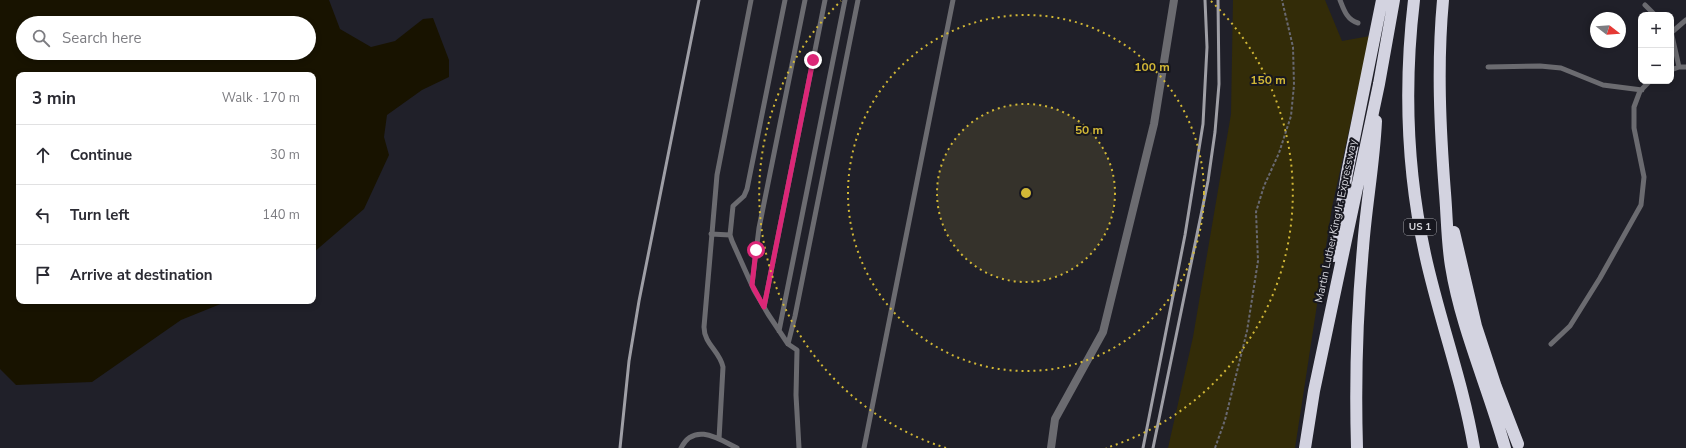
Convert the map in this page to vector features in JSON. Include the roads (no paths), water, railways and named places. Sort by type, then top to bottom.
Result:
[{"type":"highway","points":[[1314,391],[1347,173],[1382,0]]},
{"type":"highway","name":"Martin Luther King Jr. Expressway","points":[[1305,448],[1314,391],[1379,84],[1394,0]]},
{"type":"highway","name":"US 1","points":[[1414,0],[1409,48],[1408,85],[1410,144],[1415,195],[1425,253],[1461,386],[1474,448]]},
{"type":"highway","points":[[1443,0],[1439,97],[1451,265],[1458,299],[1505,448]]},
{"type":"highway","points":[[1357,448],[1356,378],[1360,290],[1363,247],[1374,158],[1379,84]]},
{"type":"highway","points":[[1445,192],[1476,326],[1496,387],[1518,444]]},
{"type":"street","points":[[1051,448],[1055,419],[1103,332],[1154,124],[1174,0]]},
{"type":"lane","points":[[719,439],[723,368],[720,358],[707,341],[704,332],[711,234],[718,169],[751,0]]},
{"type":"lane","points":[[784,0],[747,189],[744,196],[733,206],[730,235],[752,285],[764,307],[788,344],[797,350],[796,395],[799,448]]},
{"type":"lane","points":[[752,285],[759,228],[805,0]]},
{"type":"lane","points":[[764,307],[825,0]]},
{"type":"lane","points":[[779,331],[845,0]]},
{"type":"lane","points":[[788,344],[795,316],[858,0]]},
{"type":"lane","points":[[864,448],[953,0]]},
{"type":"lane","points":[[1340,0],[1346,15],[1352,21],[1358,23]]},
{"type":"lane","points":[[1645,5],[1652,12]]},
{"type":"lane","points":[[1674,29],[1686,20]]},
{"type":"lane","points":[[1674,44],[1679,66]]},
{"type":"lane","points":[[1488,67],[1540,66],[1561,68],[1603,85],[1642,90]]},
{"type":"lane","points":[[1674,68],[1679,66],[1686,67]]},
{"type":"lane","points":[[1551,344],[1570,326],[1600,278],[1641,204],[1644,177],[1634,128],[1634,106],[1642,90],[1647,84]]},
{"type":"lane","points":[[711,234],[730,235]]},
{"type":"lane","points":[[681,448],[685,442],[698,434],[708,435],[737,448]]},
{"type":"railway","points":[[620,448],[629,361],[639,301],[699,0]]},
{"type":"railway","points":[[1143,448],[1185,235],[1203,124],[1207,47],[1205,0]]},
{"type":"railway","points":[[1153,448],[1208,181],[1215,132],[1219,84],[1218,0]]}]
